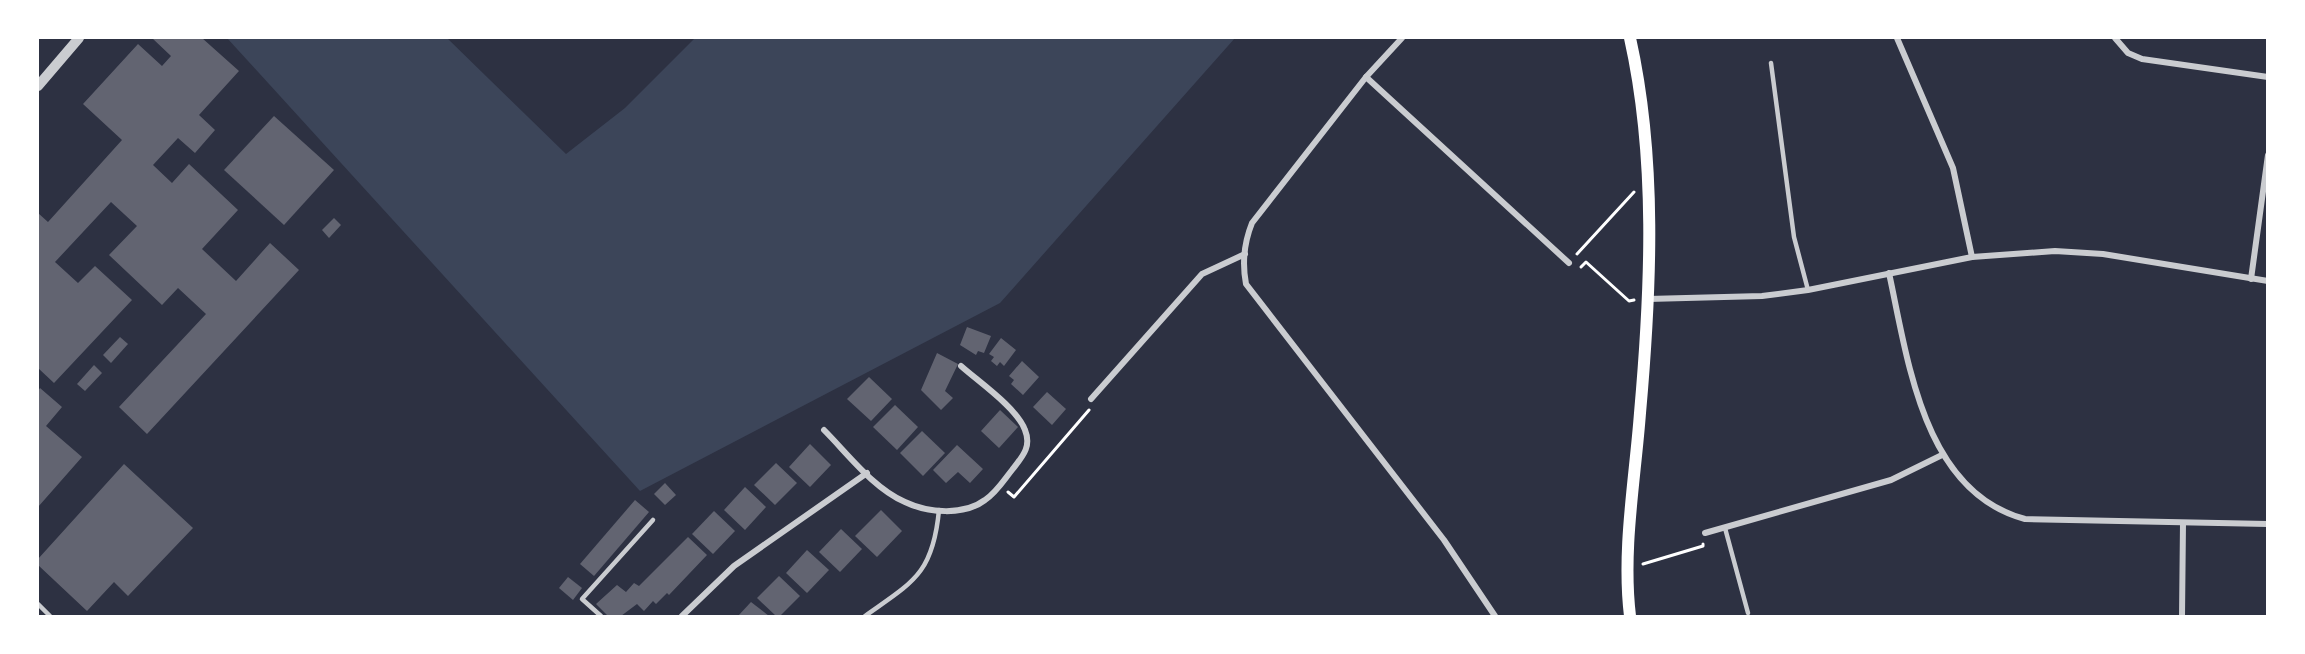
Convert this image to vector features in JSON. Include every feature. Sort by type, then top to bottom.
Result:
[{"type":"main road","points":[[1630,38],[1646,127],[1648,298],[1628,568],[1630,616]]},
{"type":"street","points":[[38,86],[79,38]]},
{"type":"street","points":[[1402,38],[1366,77],[1252,224],[1245,240],[1246,284],[1444,540],[1495,616]]},
{"type":"street","points":[[1897,38],[1953,168],[1972,257]]},
{"type":"street","points":[[2115,38],[2128,52],[2142,58],[2268,78]]},
{"type":"street","points":[[1366,77],[1569,263]]},
{"type":"street","points":[[2251,279],[2268,155]]},
{"type":"street","points":[[1648,298],[1762,296],[1808,290],[1972,257],[2055,251],[2103,254],[2268,281]]},
{"type":"street","points":[[1091,399],[1202,274],[1245,254]]},
{"type":"street","points":[[1889,273],[1909,361],[1942,455],[1972,492],[2006,513],[2025,519],[2268,524]]},
{"type":"street","points":[[824,430],[880,486],[905,502],[939,510],[969,508],[984,501],[1027,452],[1028,440],[1025,428],[1017,416],[961,366]]},
{"type":"street","points":[[1705,533],[1891,480],[1942,455]]},
{"type":"street","points":[[682,616],[734,566],[867,473]]},
{"type":"street","points":[[2182,616],[2183,523]]},
{"type":"lane","points":[[1771,63],[1794,237],[1808,290]]},
{"type":"lane","points":[[865,616],[913,582],[928,562],[936,540],[939,510]]},
{"type":"lane","points":[[601,616],[582,599],[653,519]]},
{"type":"lane","points":[[1725,528],[1748,613]]},
{"type":"lane","points":[[38,604],[50,616]]},
{"type":"path","points":[[1647,178],[1569,263],[1576,272],[1586,262],[1629,301],[1648,298]]},
{"type":"path","points":[[1000,485],[1014,497],[1090,408],[1091,399]]},
{"type":"path","points":[[1628,568],[1703,546],[1705,533]]},
{"type":"shaded area","points":[[227,38],[447,38],[566,154],[625,108],[695,38],[1235,38],[1000,303],[640,491]]},
{"type":"building","points":[[152,38],[202,38],[239,71],[199,115],[215,130],[195,153],[178,138],[153,165],[172,183],[189,164],[238,210],[202,249],[236,281],[270,243],[299,270],[147,434],[119,407],[206,314],[178,288],[162,305],[109,255],[137,226],[111,202],[55,262],[78,283],[95,266],[132,300],[54,383],[38,368],[38,213],[48,222],[122,140],[83,104],[138,44],[162,66],[171,56]]},
{"type":"building","points":[[274,116],[334,170],[284,225],[224,170]]},
{"type":"building","points":[[334,218],[341,225],[329,238],[322,230]]},
{"type":"building","points":[[967,327],[991,336],[984,353],[978,351],[976,355],[960,345]]},
{"type":"building","points":[[120,337],[128,344],[111,363],[103,355]]},
{"type":"building","points":[[1001,338],[1016,350],[1004,366],[1000,362],[997,366],[991,361],[994,357],[989,354]]},
{"type":"building","points":[[937,353],[958,364],[945,391],[953,398],[941,410],[921,390]]},
{"type":"building","points":[[1022,361],[1039,377],[1023,395],[1011,384],[1014,380],[1009,376]]},
{"type":"building","points":[[94,365],[102,373],[85,391],[77,384]]},
{"type":"building","points":[[869,377],[892,399],[871,421],[847,399]]},
{"type":"building","points":[[40,388],[62,407],[46,426],[82,457],[38,507],[38,391]]},
{"type":"building","points":[[1047,392],[1066,409],[1052,425],[1033,407]]},
{"type":"building","points":[[895,405],[918,427],[897,450],[873,427]]},
{"type":"building","points":[[1000,410],[1018,427],[999,448],[981,431]]},
{"type":"building","points":[[922,431],[945,453],[923,476],[900,453]]},
{"type":"building","points":[[810,444],[831,465],[810,487],[789,467]]},
{"type":"building","points":[[957,445],[983,469],[970,483],[958,472],[946,483],[933,470]]},
{"type":"building","points":[[776,463],[797,483],[775,505],[754,485]]},
{"type":"building","points":[[124,464],[193,528],[128,596],[114,582],[87,611],[38,565],[38,559]]},
{"type":"building","points":[[665,483],[676,495],[665,505],[654,494]]},
{"type":"building","points":[[745,487],[766,507],[745,530],[724,510]]},
{"type":"building","points":[[635,500],[649,512],[594,576],[580,564]]},
{"type":"building","points":[[881,510],[902,531],[877,557],[855,536]]},
{"type":"building","points":[[714,511],[735,531],[713,554],[692,534]]},
{"type":"building","points":[[841,529],[862,549],[840,572],[819,552]]},
{"type":"building","points":[[688,537],[707,555],[669,595],[667,593],[656,604],[653,601],[644,611],[637,604],[621,616],[608,616],[596,604],[617,585],[626,592],[634,583],[639,586]]},
{"type":"building","points":[[807,550],[829,570],[807,593],[786,573]]},
{"type":"building","points":[[779,576],[800,596],[780,616],[776,616],[757,598]]},
{"type":"building","points":[[568,577],[582,588],[573,600],[559,588]]},
{"type":"building","points":[[751,602],[769,616],[738,616]]}]
